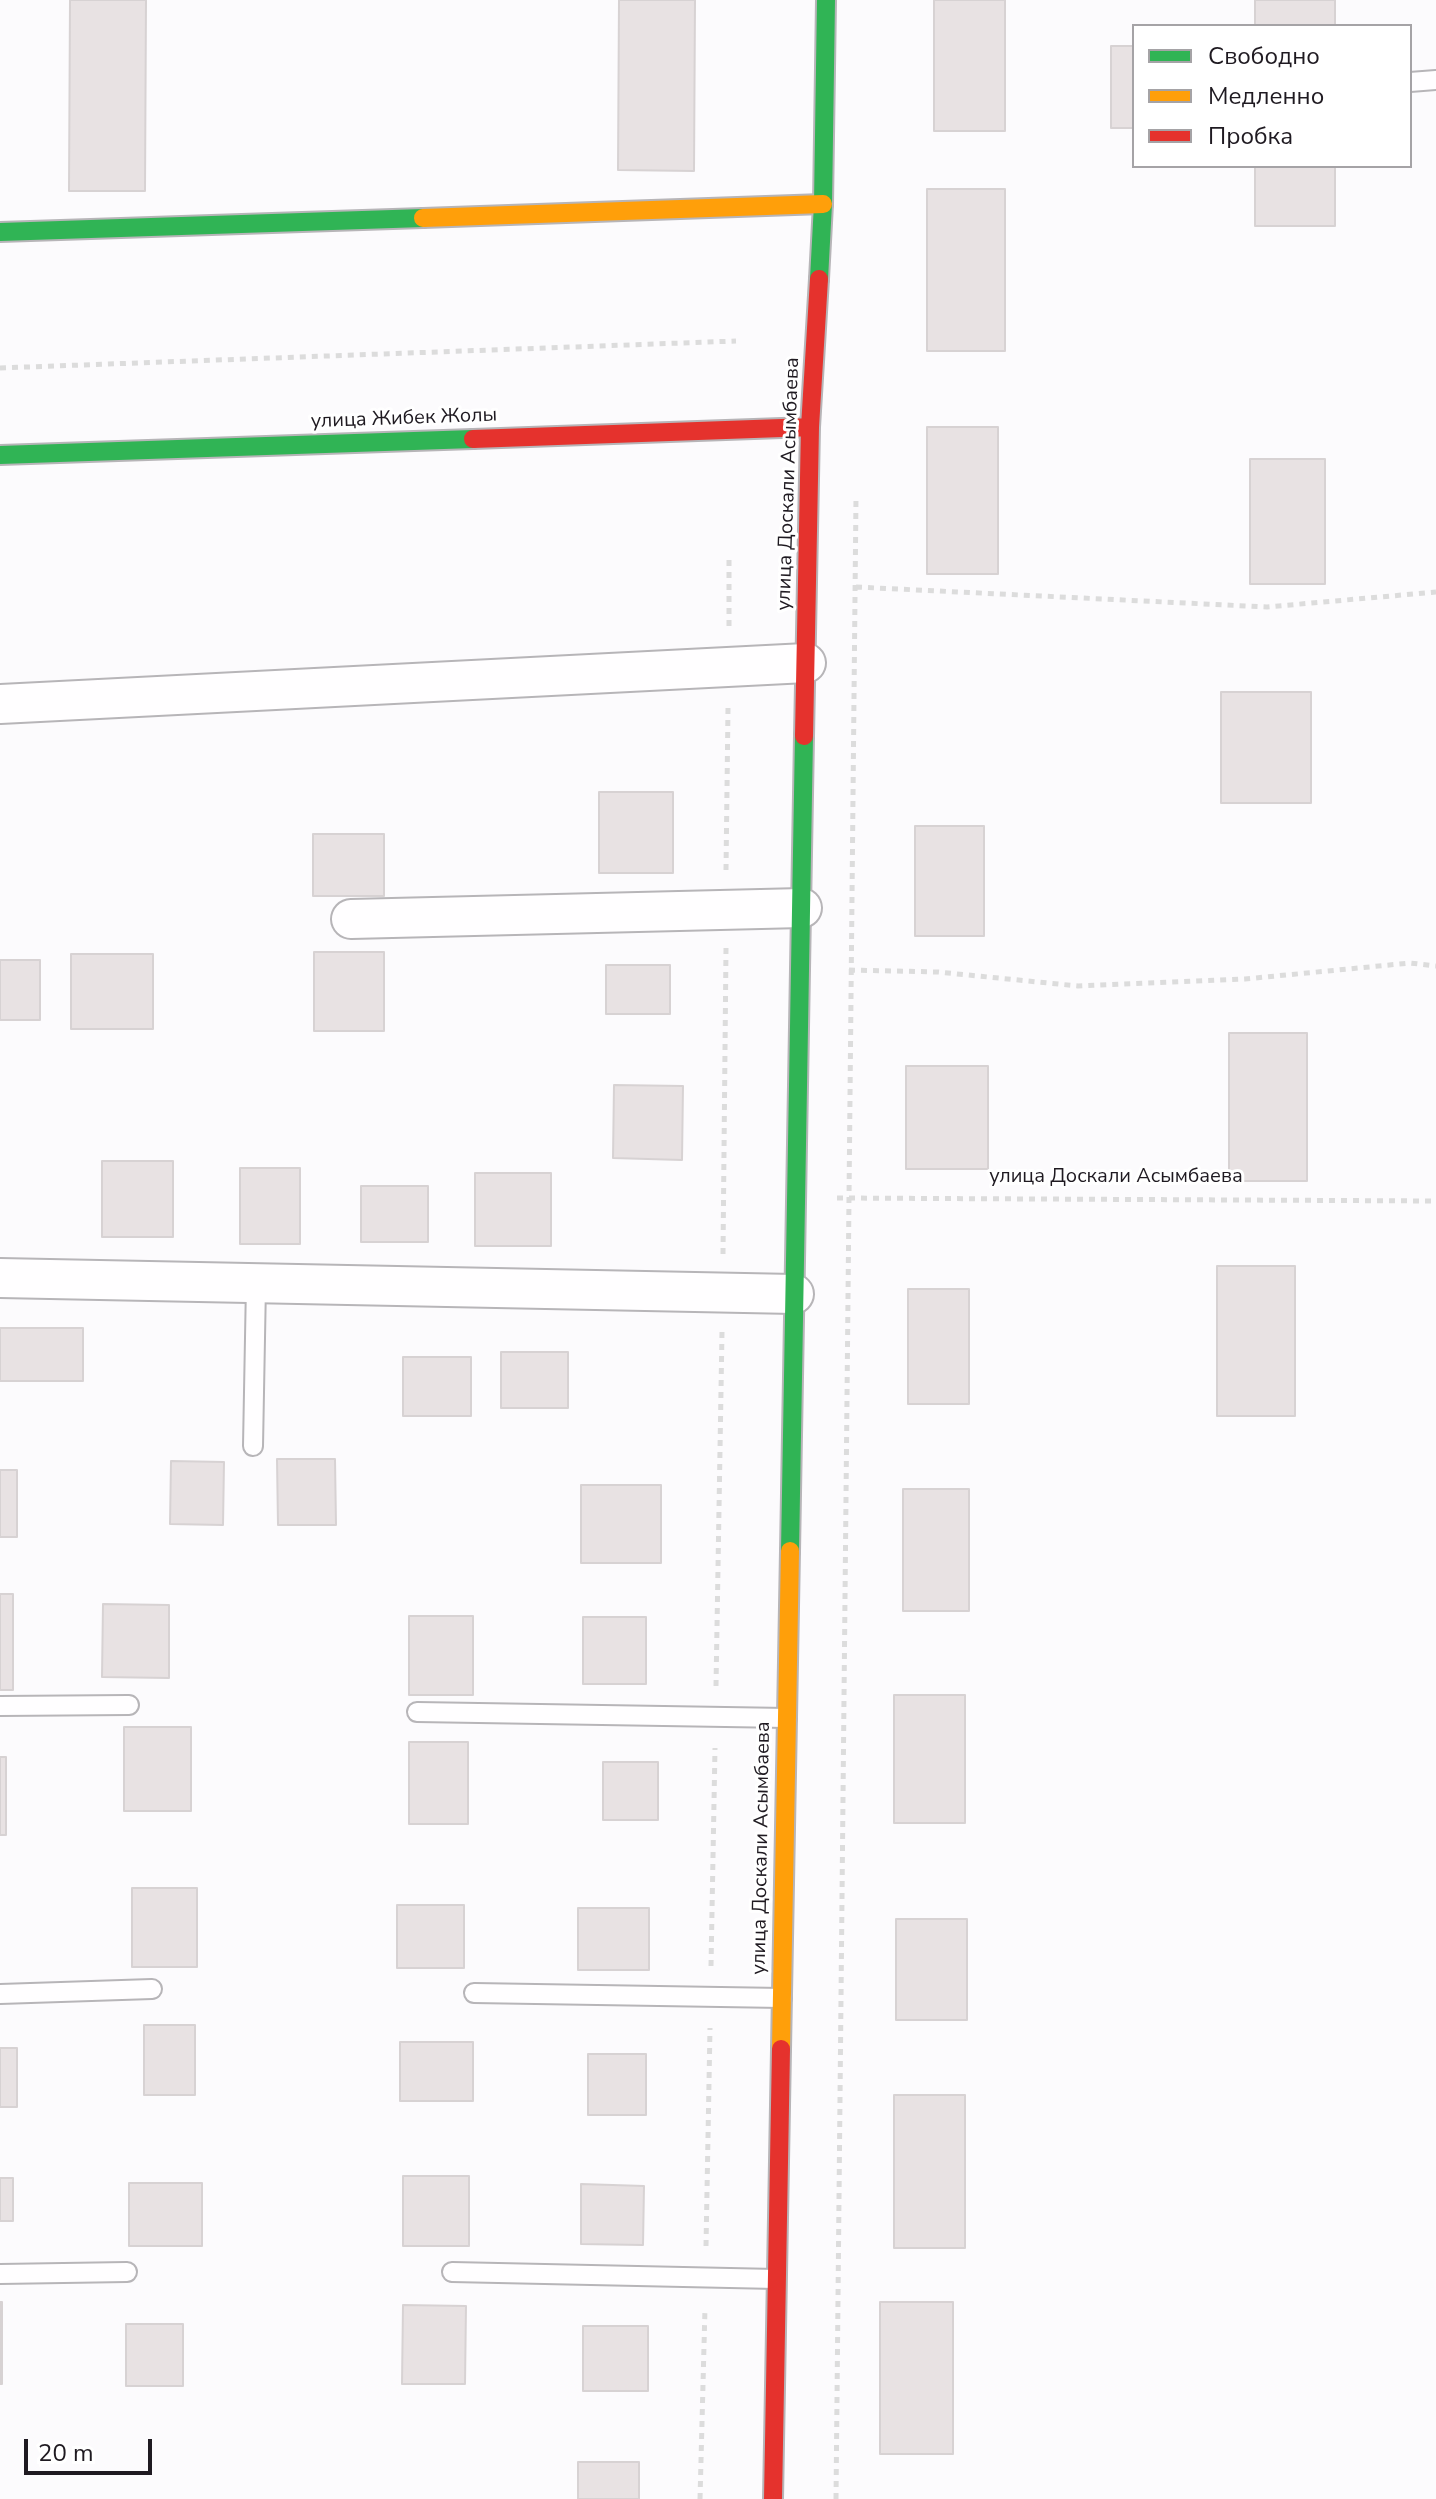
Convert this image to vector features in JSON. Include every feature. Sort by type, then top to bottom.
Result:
[{"type":"street","name":"улица Доскали Асымбаева","points":[[773,2499],[810,427],[823,204],[826,0]]},
{"type":"street","points":[[0,232],[823,204]]},
{"type":"street","name":"улица Жибек Жолы","points":[[0,455],[810,427]]},
{"type":"street","points":[[0,704],[806,663]]},
{"type":"street","points":[[351,919],[802,908]]},
{"type":"street","points":[[0,1278],[794,1294]]},
{"type":"lane","points":[[1412,82],[1436,80]]},
{"type":"lane","points":[[253,1446],[256,1284]]},
{"type":"lane","points":[[0,1706],[129,1705]]},
{"type":"lane","points":[[417,1712],[787,1718]]},
{"type":"lane","points":[[0,1994],[152,1989]]},
{"type":"lane","points":[[474,1993],[782,1998]]},
{"type":"lane","points":[[0,2274],[127,2272]]},
{"type":"lane","points":[[452,2272],[776,2279]]},
{"type":"path","points":[[0,368],[736,341]]},
{"type":"path","points":[[836,2499],[856,496]]},
{"type":"path","points":[[700,2499],[722,1293],[729,554]]},
{"type":"path","points":[[856,587],[1267,607],[1436,592]]},
{"type":"path","points":[[800,970],[938,972],[1078,986],[1245,979],[1410,963],[1436,966]]},
{"type":"path","name":"улица Доскали Асымбаева","points":[[796,1198],[1436,1201]]},
{"type":"building","points":[[70,0],[146,0],[145,191],[69,191]]},
{"type":"building","points":[[619,0],[695,0],[694,171],[618,170]]},
{"type":"building","points":[[934,0],[1005,0],[1005,131],[934,131]]},
{"type":"building","points":[[1255,0],[1335,0],[1335,24],[1255,24]]},
{"type":"building","points":[[1111,46],[1132,46],[1132,128],[1111,128]]},
{"type":"building","points":[[1255,168],[1335,168],[1335,226],[1255,226]]},
{"type":"building","points":[[927,189],[1005,189],[1005,351],[927,351]]},
{"type":"building","points":[[927,427],[998,427],[998,574],[927,574]]},
{"type":"building","points":[[1250,459],[1325,459],[1325,584],[1250,584]]},
{"type":"building","points":[[1221,692],[1311,692],[1311,803],[1221,803]]},
{"type":"building","points":[[599,792],[673,792],[673,873],[599,873]]},
{"type":"building","points":[[915,826],[984,826],[984,936],[915,936]]},
{"type":"building","points":[[313,834],[384,834],[384,896],[313,896]]},
{"type":"building","points":[[314,952],[384,952],[384,1031],[314,1031]]},
{"type":"building","points":[[71,954],[153,954],[153,1029],[71,1029]]},
{"type":"building","points":[[0,960],[40,960],[40,1020],[0,1020]]},
{"type":"building","points":[[606,965],[670,965],[670,1014],[606,1014]]},
{"type":"building","points":[[1229,1033],[1307,1033],[1307,1181],[1229,1181]]},
{"type":"building","points":[[906,1066],[988,1066],[988,1169],[906,1169]]},
{"type":"building","points":[[614,1085],[683,1086],[682,1160],[613,1158]]},
{"type":"building","points":[[102,1161],[173,1161],[173,1237],[102,1237]]},
{"type":"building","points":[[240,1168],[300,1168],[300,1244],[240,1244]]},
{"type":"building","points":[[475,1173],[551,1173],[551,1246],[475,1246]]},
{"type":"building","points":[[361,1186],[428,1186],[428,1242],[361,1242]]},
{"type":"building","points":[[1217,1266],[1295,1266],[1295,1416],[1217,1416]]},
{"type":"building","points":[[908,1289],[969,1289],[969,1404],[908,1404]]},
{"type":"building","points":[[0,1328],[83,1328],[83,1381],[0,1381]]},
{"type":"building","points":[[501,1352],[568,1352],[568,1408],[501,1408]]},
{"type":"building","points":[[403,1357],[471,1357],[471,1416],[403,1416]]},
{"type":"building","points":[[277,1459],[335,1459],[336,1525],[278,1525]]},
{"type":"building","points":[[171,1461],[224,1462],[223,1525],[170,1524]]},
{"type":"building","points":[[0,1470],[17,1470],[17,1537],[0,1537]]},
{"type":"building","points":[[581,1485],[661,1485],[661,1563],[581,1563]]},
{"type":"building","points":[[903,1489],[969,1489],[969,1611],[903,1611]]},
{"type":"building","points":[[0,1594],[13,1594],[13,1690],[0,1690]]},
{"type":"building","points":[[103,1604],[169,1605],[169,1678],[102,1677]]},
{"type":"building","points":[[409,1616],[473,1616],[473,1695],[409,1695]]},
{"type":"building","points":[[583,1617],[646,1617],[646,1684],[583,1684]]},
{"type":"building","points":[[894,1695],[965,1695],[965,1823],[894,1823]]},
{"type":"building","points":[[124,1727],[191,1727],[191,1811],[124,1811]]},
{"type":"building","points":[[409,1742],[468,1742],[468,1824],[409,1824]]},
{"type":"building","points":[[0,1757],[6,1757],[6,1835],[0,1835]]},
{"type":"building","points":[[603,1762],[658,1762],[658,1820],[603,1820]]},
{"type":"building","points":[[132,1888],[197,1888],[197,1967],[132,1967]]},
{"type":"building","points":[[397,1905],[464,1905],[464,1968],[397,1968]]},
{"type":"building","points":[[578,1908],[649,1908],[649,1970],[578,1970]]},
{"type":"building","points":[[896,1919],[967,1919],[967,2020],[896,2020]]},
{"type":"building","points":[[144,2025],[195,2025],[195,2095],[144,2095]]},
{"type":"building","points":[[400,2042],[473,2042],[473,2101],[400,2101]]},
{"type":"building","points":[[0,2048],[17,2048],[17,2107],[0,2107]]},
{"type":"building","points":[[588,2054],[646,2054],[646,2115],[588,2115]]},
{"type":"building","points":[[894,2095],[965,2095],[965,2248],[894,2248]]},
{"type":"building","points":[[403,2176],[469,2176],[469,2246],[403,2246]]},
{"type":"building","points":[[0,2178],[13,2178],[13,2221],[0,2221]]},
{"type":"building","points":[[129,2183],[202,2183],[202,2246],[129,2246]]},
{"type":"building","points":[[581,2184],[644,2186],[643,2245],[581,2244]]},
{"type":"building","points":[[2,2302],[2,2384],[0,2384]]},
{"type":"building","points":[[880,2302],[953,2302],[953,2454],[880,2454]]},
{"type":"building","points":[[403,2305],[466,2306],[465,2384],[402,2384]]},
{"type":"building","points":[[126,2324],[183,2324],[183,2386],[126,2386]]},
{"type":"building","points":[[583,2326],[648,2326],[648,2391],[583,2391]]},
{"type":"building","points":[[578,2462],[639,2462],[639,2499],[578,2499]]},
{"type":"traffic: fast","points":[[819,279],[826,0]]},
{"type":"traffic: fast","points":[[0,232],[423,218]]},
{"type":"traffic: fast","points":[[0,455],[473,439]]},
{"type":"traffic: fast","points":[[790,1551],[804,736]]},
{"type":"traffic: slow","points":[[423,218],[823,204]]},
{"type":"traffic: slow","points":[[781,2049],[790,1551]]},
{"type":"traffic: jam","points":[[804,736],[810,427],[819,279]]},
{"type":"traffic: jam","points":[[473,439],[810,427]]},
{"type":"traffic: jam","points":[[773,2499],[781,2049]]}]
